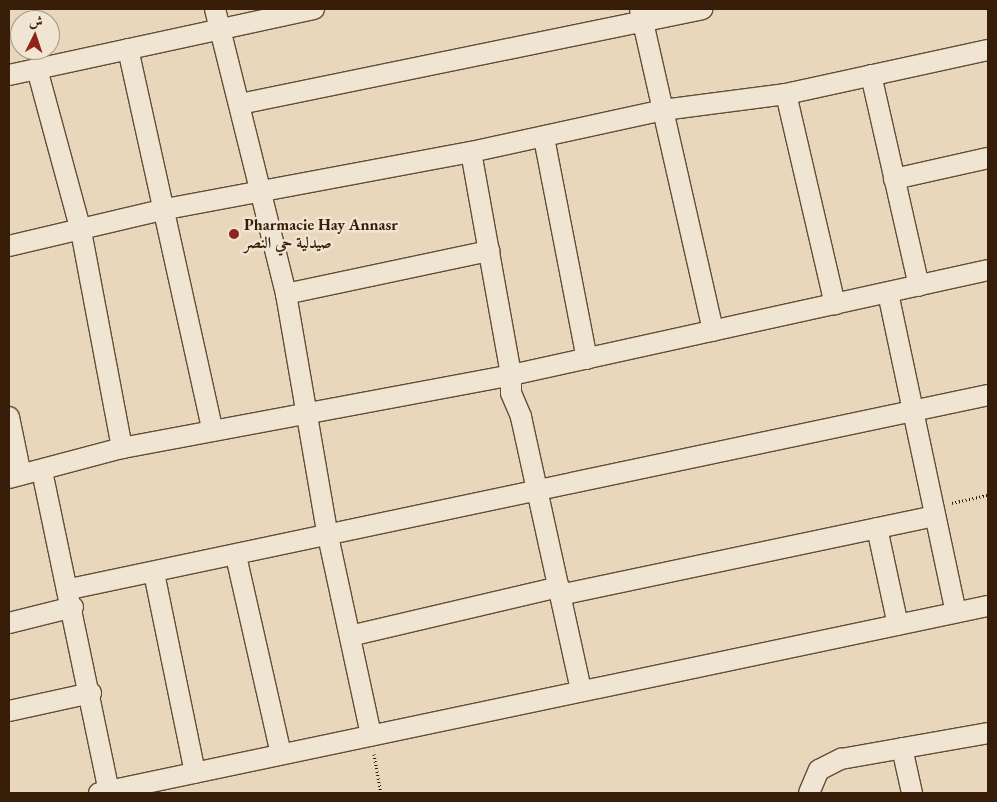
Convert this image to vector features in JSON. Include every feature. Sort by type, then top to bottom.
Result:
[{"type":"street","points":[[215,9],[286,294],[310,415],[328,536],[371,735]]},
{"type":"street","points":[[9,75],[219,31],[260,14],[314,9]]},
{"type":"street","points":[[240,104],[642,15],[702,9]]},
{"type":"street","points":[[642,15],[713,331]]},
{"type":"street","points":[[128,49],[166,209],[213,431]]},
{"type":"street","points":[[9,246],[81,231],[166,209],[544,138],[663,110],[786,94],[988,50]]},
{"type":"street","points":[[37,69],[81,231],[122,448]]},
{"type":"street","points":[[871,76],[919,286]]},
{"type":"street","points":[[786,94],[836,304]]},
{"type":"street","points":[[544,138],[587,360]]},
{"type":"street","points":[[471,152],[512,375],[511,394],[537,488],[581,690]]},
{"type":"street","points":[[894,179],[988,158]]},
{"type":"street","points":[[286,294],[489,251]]},
{"type":"street","points":[[9,417],[15,477],[122,448],[310,415],[587,360],[988,270]]},
{"type":"street","points":[[888,293],[956,612]]},
{"type":"street","points":[[9,623],[71,598],[154,573],[328,536],[537,488],[988,395]]},
{"type":"street","points":[[42,471],[91,693],[104,792],[581,690],[988,606]]},
{"type":"street","points":[[350,636],[560,591],[876,528],[935,511]]},
{"type":"street","points":[[876,528],[898,625]]},
{"type":"street","points":[[236,556],[281,754]]},
{"type":"street","points":[[154,573],[195,773]]},
{"type":"street","points":[[9,711],[91,693]]},
{"type":"street","points":[[809,793],[813,779],[829,764],[902,748],[988,733]]},
{"type":"street","points":[[902,748],[912,793]]},
{"type":"path","points":[[935,511],[988,495]]},
{"type":"path","points":[[371,735],[381,793]]},
{"type":"place","name":"Pharmacie Hay Annasr صيدلية حي النصر","points":[[234,234]]}]
